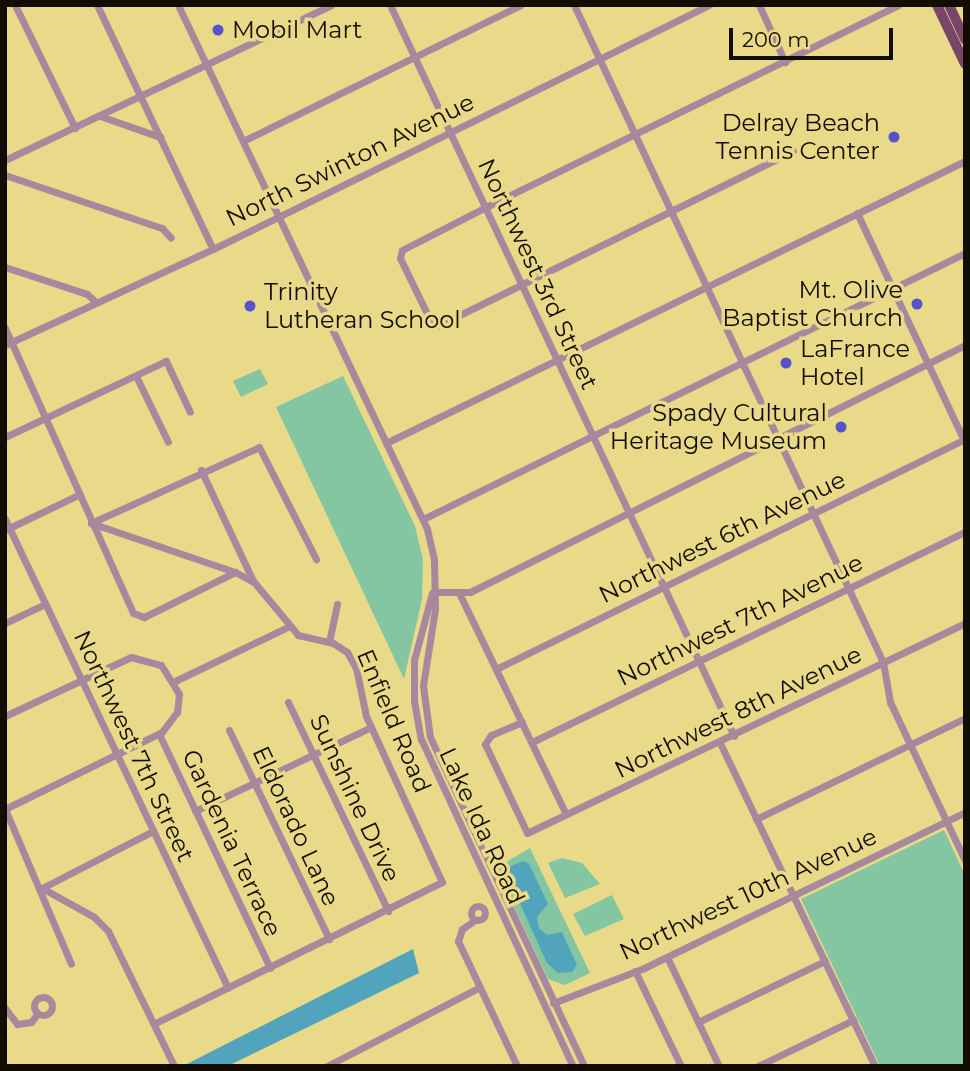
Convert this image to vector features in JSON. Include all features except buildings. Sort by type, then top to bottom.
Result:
[{"type":"main road","points":[[937,5],[965,64]]},
{"type":"main road","points":[[949,5],[965,39]]},
{"type":"street","points":[[15,5],[75,128]]},
{"type":"street","points":[[97,5],[214,249]]},
{"type":"street","name":"Lake Ida Road","points":[[178,5],[423,519],[433,552],[435,609],[423,686],[427,724],[441,764],[584,1066]]},
{"type":"street","points":[[6,157],[75,128],[331,5]]},
{"type":"street","name":"Northwest 3rd Street","points":[[390,5],[734,736]]},
{"type":"street","points":[[243,141],[520,5]]},
{"type":"street","points":[[574,5],[884,662],[890,702],[965,861]]},
{"type":"street","name":"North Swinton Avenue","points":[[8,343],[214,249],[709,5]]},
{"type":"street","points":[[759,5],[785,62]]},
{"type":"street","points":[[793,151],[435,326],[400,258],[401,250],[900,5]]},
{"type":"street","points":[[100,116],[160,138]]},
{"type":"street","points":[[387,443],[965,161]]},
{"type":"street","points":[[5,175],[162,228],[171,238]]},
{"type":"street","points":[[857,213],[964,440]]},
{"type":"street","points":[[423,519],[965,253]]},
{"type":"street","points":[[5,267],[87,294],[96,302]]},
{"type":"street","points":[[5,328],[8,343],[137,617],[235,572]]},
{"type":"street","points":[[433,592],[460,595],[965,345]]},
{"type":"street","points":[[5,424],[8,436],[166,361],[190,412]]},
{"type":"street","points":[[136,376],[169,442]]},
{"type":"street","name":"Northwest 6th Avenue","points":[[496,669],[964,440]]},
{"type":"street","points":[[91,523],[201,470],[259,447],[316,559]]},
{"type":"street","points":[[201,470],[254,582]]},
{"type":"street","points":[[7,529],[80,494]]},
{"type":"street","name":"Northwest 7th Street","points":[[5,519],[7,529],[228,988]]},
{"type":"street","name":"Enfield Road","points":[[91,523],[235,572],[254,582],[290,626],[305,639],[329,642],[352,659],[370,727],[442,882],[388,911]]},
{"type":"street","name":"Northwest 7th Avenue","points":[[533,742],[965,532]]},
{"type":"street","name":"Lake Ida Road","points":[[433,592],[419,635],[413,672],[418,727],[432,768],[573,1066]]},
{"type":"street","points":[[460,595],[566,814]]},
{"type":"street","points":[[5,623],[45,604]]},
{"type":"street","points":[[329,642],[337,604]]},
{"type":"street","name":"Northwest 8th Avenue","points":[[523,722],[491,736],[485,744],[527,833],[720,743],[965,623]]},
{"type":"street","points":[[175,681],[290,626]]},
{"type":"street","points":[[5,716],[81,679],[138,657],[159,663],[175,681],[177,712],[159,734],[5,809],[42,888],[44,905],[71,964]]},
{"type":"street","points":[[868,670],[887,685]]},
{"type":"street","name":"Sunshine Drive","points":[[288,702],[388,911]]},
{"type":"street","points":[[756,819],[965,718]]},
{"type":"street","points":[[195,811],[370,727]]},
{"type":"street","name":"Eldorado Lane","points":[[229,730],[329,939]]},
{"type":"street","name":"Gardenia Terrace","points":[[159,734],[270,968]]},
{"type":"street","points":[[720,743],[875,1066]]},
{"type":"street","points":[[432,768],[441,764]]},
{"type":"street","name":"Northwest 10th Avenue","points":[[545,1007],[667,957],[965,812]]},
{"type":"street","points":[[42,888],[153,831]]},
{"type":"street","points":[[472,854],[487,862]]},
{"type":"street","points":[[42,888],[94,917],[108,931],[174,1066]]},
{"type":"street","points":[[154,1024],[388,911]]},
{"type":"street","points":[[475,920],[462,929],[458,941],[517,1066]]},
{"type":"street","points":[[667,957],[719,1066]]},
{"type":"street","points":[[698,1022],[825,961]]},
{"type":"street","points":[[635,971],[681,1066]]},
{"type":"street","points":[[327,1066],[480,987]]},
{"type":"street","points":[[5,1008],[10,1018],[23,1025],[38,1013]]},
{"type":"street","points":[[758,1066],[853,1020]]},
{"type":"green space","points":[[260,369],[268,384],[241,397],[233,381]]},
{"type":"green space","points":[[343,376],[415,526],[423,559],[422,599],[404,679],[276,407]]},
{"type":"green space","points":[[944,830],[965,875],[965,1066],[880,1066],[801,899]]},
{"type":"green space","points":[[530,848],[590,973],[565,985],[548,979],[496,868]]},
{"type":"green space","points":[[562,858],[582,863],[600,884],[565,898],[548,863]]},
{"type":"green space","points":[[612,895],[624,919],[585,936],[573,914]]},
{"type":"water","points":[[523,861],[529,864],[548,904],[537,917],[539,928],[547,935],[562,932],[577,965],[572,972],[558,973],[547,963],[508,877],[511,866]]},
{"type":"water","points":[[413,949],[419,973],[228,1066],[183,1066]]},
{"type":"place","name":"Mobil Mart","points":[[218,30]]},
{"type":"place","name":"Delray Beach Tennis Center","points":[[894,137]]},
{"type":"place","name":"Mt. Olive Baptist Church","points":[[917,304]]},
{"type":"place","name":"Trinity Lutheran School","points":[[250,306]]},
{"type":"place","name":"LaFrance Hotel","points":[[786,363]]},
{"type":"place","name":"Spady Cultural Heritage Museum","points":[[841,427]]}]
